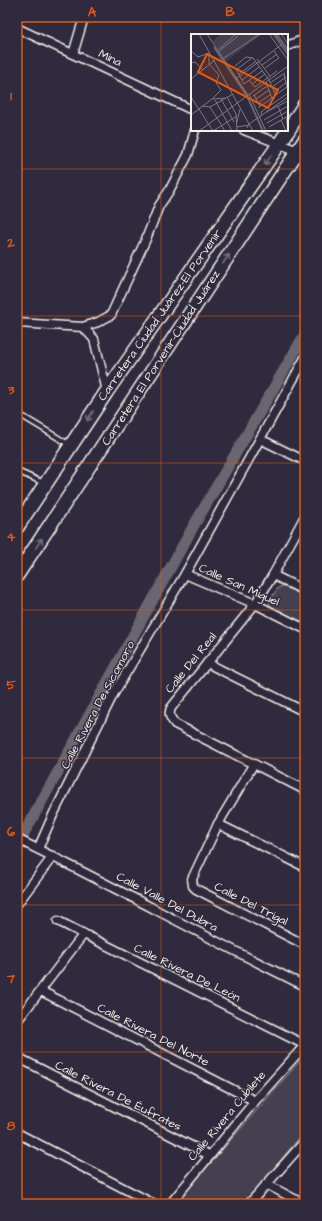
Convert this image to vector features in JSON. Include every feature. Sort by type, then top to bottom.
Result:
[{"type":"main road","name":"Carretera Ciudad Juárez-El Porvenir","points":[[288,131],[305,104]]},
{"type":"main road","name":"Carretera Ciudad Juárez-El Porvenir","points":[[17,527],[107,391],[288,131]]},
{"type":"main road","name":"Carretera El Porvenir-Ciudad Juárez","points":[[17,575],[301,146]]},
{"type":"street","points":[[73,54],[84,17]]},
{"type":"street","name":"Mina","points":[[17,28],[191,110]]},
{"type":"street","points":[[288,46],[305,39]]},
{"type":"street","points":[[17,323],[84,327],[111,315],[146,239],[158,206],[169,191],[188,155],[195,131]]},
{"type":"street","points":[[247,131],[280,143],[301,146]]},
{"type":"street","points":[[84,327],[94,339],[107,391]]},
{"type":"street","name":"Calle Rivera De Sicomoro","points":[[34,848],[54,814],[113,695],[185,574],[305,358]]},
{"type":"street","points":[[260,439],[305,461]]},
{"type":"street","name":"Calle Del Real","points":[[305,516],[273,575],[255,604],[171,708],[170,716],[175,724],[252,765],[305,790]]},
{"type":"street","name":"Calle San Miguel","points":[[185,574],[255,604],[305,629]]},
{"type":"street","points":[[273,575],[305,591]]},
{"type":"street","points":[[207,663],[305,712]]},
{"type":"street","points":[[252,765],[218,824],[305,867]]},
{"type":"street","name":"Calle Del Trigal","points":[[218,824],[192,879],[193,886],[196,889],[305,945]]},
{"type":"street","name":"Calle Valle Del Dubra","points":[[17,839],[53,856],[305,986]]},
{"type":"street","points":[[17,904],[53,856]]},
{"type":"street","name":"Calle Rivera De León","points":[[58,922],[305,1045]]},
{"type":"street","points":[[17,1021],[83,935]]},
{"type":"street","name":"Calle Rivera Del Norte","points":[[41,990],[255,1101]]},
{"type":"street","name":"Calle Rivera Cubilete","points":[[170,1204],[209,1155],[305,1045]]},
{"type":"street","name":"Calle Rivera De Éufrates","points":[[17,1057],[209,1155]]},
{"type":"street","points":[[17,1133],[154,1204]]},
{"type":"street","points":[[249,1204],[305,1141]]},
{"type":"street","points":[[266,1184],[304,1204]]},
{"type":"lane","points":[[17,413],[71,446]]},
{"type":"lane","points":[[17,471],[46,483]]},
{"type":"shaded area","points":[[285,585],[305,596],[305,623],[270,606],[269,601],[278,588]]},
{"type":"shaded area","points":[[305,1055],[305,1131],[244,1204],[179,1204],[182,1196]]},
{"type":"waterway","points":[[17,846],[193,527],[305,334]]}]
